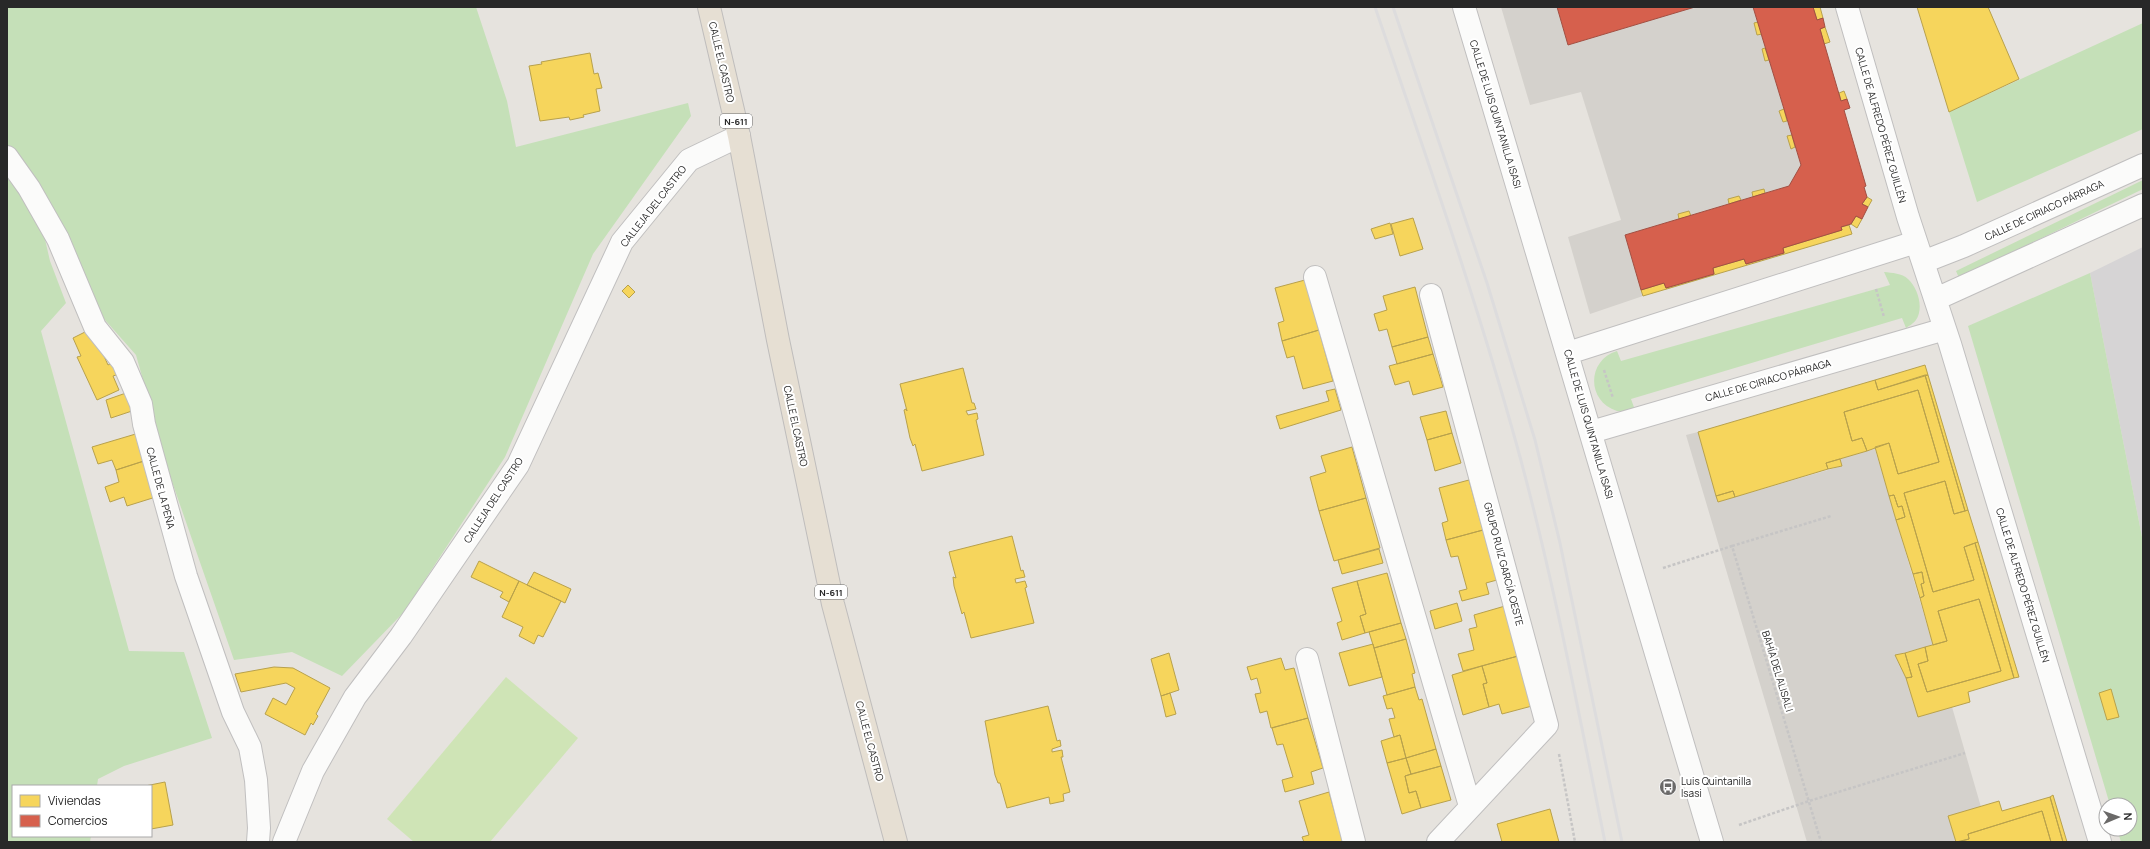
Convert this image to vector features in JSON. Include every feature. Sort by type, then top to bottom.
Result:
[{"type":"highway","name":"CALLE EL CASTRO","points":[[709,7],[739,136],[778,340],[833,604],[896,842]]},
{"type":"street","name":"CALLE DE LUIS QUINTANILLA ISASI","points":[[1464,7],[1712,842]]},
{"type":"street","name":"CALLE DE ALFREDO PÉREZ GUILLÉN","points":[[1847,7],[1916,242],[1945,329],[2100,842]]},
{"type":"street","name":"CALLEJA DEL CASTRO","points":[[284,842],[313,771],[356,697],[406,630],[518,465],[622,242],[689,160],[739,136]]},
{"type":"street","name":"CALLE DE LA PEÑA","points":[[7,157],[30,188],[58,239],[95,327],[123,362],[141,404],[146,432],[186,576],[233,712],[250,747],[256,780],[260,828],[258,842]]},
{"type":"street","name":"CALLE DE CIRIACO PÁRRAGA","points":[[1923,262],[1964,246],[2143,164]]},
{"type":"street","points":[[1936,300],[2143,206]]},
{"type":"street","points":[[1568,353],[1916,242]]},
{"type":"street","points":[[1315,277],[1470,806]]},
{"type":"street","name":"GRUPO RUIZ GARCÍA OESTE","points":[[1431,295],[1548,725]]},
{"type":"street","name":"CALLE DE CIRIACO PÁRRAGA","points":[[1591,432],[1945,329]]},
{"type":"street","points":[[1307,659],[1354,842]]},
{"type":"street","points":[[1438,842],[1456,834],[1470,806],[1548,725]]},
{"type":"path","points":[[1876,289],[1886,323]]},
{"type":"path","points":[[1604,367],[1614,403]]},
{"type":"path","points":[[1663,568],[1831,516]]},
{"type":"path","name":"BAHÍA DEL ALISAL I","points":[[1732,546],[1821,842]]},
{"type":"path","points":[[1548,725],[1557,745],[1575,842]]},
{"type":"path","points":[[1739,825],[1809,801],[1965,754]]},
{"type":"shaded area","points":[[1501,7],[1557,7],[1569,45],[1695,7],[1753,7],[1758,22],[1754,24],[1757,35],[1762,34],[1765,48],[1762,49],[1765,61],[1769,60],[1784,109],[1779,111],[1783,122],[1787,121],[1792,135],[1791,148],[1795,147],[1801,165],[1789,186],[1765,193],[1764,189],[1752,192],[1753,197],[1741,200],[1739,196],[1728,199],[1729,204],[1691,216],[1689,211],[1678,214],[1679,219],[1625,235],[1643,296],[1590,314],[1568,237],[1621,220],[1581,92],[1530,105]]},
{"type":"shaded area","points":[[2143,247],[2143,542],[2090,273]]},
{"type":"shaded area","points":[[1698,432],[1718,502],[1842,466],[1840,459],[1875,449],[1933,645],[1895,655],[1906,678],[1918,717],[1952,707],[1981,807],[1948,816],[1956,842],[1807,842],[1686,435]]},
{"type":"green space","points":[[7,7],[476,7],[507,101],[516,147],[688,103],[691,116],[593,254],[505,457],[404,612],[342,676],[292,652],[234,660],[170,476],[136,355],[105,320],[91,311],[37,183],[7,146]]},
{"type":"green space","points":[[2143,23],[2143,129],[1977,202],[1949,112]]},
{"type":"green space","points":[[7,173],[41,222],[50,261],[66,303],[41,331],[129,651],[184,652],[212,738],[124,766],[98,779],[97,785],[12,785],[12,837],[91,837],[90,842],[7,842]]},
{"type":"green space","points":[[2143,180],[2143,189],[1959,278],[1956,271]]},
{"type":"green space","points":[[1884,272],[1906,277],[1912,283],[1919,298],[1920,310],[1918,315],[1915,321],[1906,328],[1902,318],[1631,399],[1635,410],[1617,411],[1607,406],[1600,399],[1595,390],[1594,381],[1596,371],[1600,363],[1607,356],[1617,351],[1621,361],[1890,285]]},
{"type":"green space","points":[[2090,273],[2143,542],[2143,842],[2121,842],[2119,837],[2138,837],[2138,797],[2108,797],[1968,326]]},
{"type":"green space","points":[[506,677],[578,738],[490,842],[414,842],[387,819]]},
{"type":"building: Viviendas","points":[[1813,7],[1820,7],[1823,18],[1817,20]]},
{"type":"building: Viviendas","points":[[1917,7],[1988,7],[2019,79],[1949,112]]},
{"type":"building: Viviendas","points":[[1758,22],[1762,34],[1757,35],[1754,23]]},
{"type":"building: Viviendas","points":[[1825,27],[1830,42],[1824,44],[1820,29]]},
{"type":"building: Viviendas","points":[[1765,48],[1769,60],[1765,61],[1762,49]]},
{"type":"building: Viviendas","points":[[590,53],[594,74],[598,73],[602,88],[596,89],[600,111],[570,120],[569,117],[540,121],[529,66],[542,64],[541,62]]},
{"type":"building: Viviendas","points":[[1844,91],[1847,99],[1841,101],[1839,93]]},
{"type":"building: Viviendas","points":[[1784,109],[1787,121],[1783,122],[1779,111]]},
{"type":"building: Viviendas","points":[[1792,135],[1795,147],[1791,149],[1787,136]]},
{"type":"building: Viviendas","points":[[1764,189],[1765,193],[1753,197],[1752,192]]},
{"type":"building: Viviendas","points":[[1739,196],[1741,200],[1729,204],[1728,199]]},
{"type":"building: Viviendas","points":[[1867,197],[1872,200],[1868,207],[1862,204]]},
{"type":"building: Viviendas","points":[[1689,211],[1691,216],[1679,219],[1678,214]]},
{"type":"building: Viviendas","points":[[1856,216],[1862,219],[1857,228],[1851,224]]},
{"type":"building: Viviendas","points":[[1413,218],[1423,249],[1400,256],[1391,224]]},
{"type":"building: Viviendas","points":[[1390,223],[1393,234],[1375,239],[1371,229]]},
{"type":"building: Viviendas","points":[[1849,225],[1852,234],[1643,296],[1641,290],[1664,283],[1666,288],[1714,274],[1713,268],[1744,259],[1746,264],[1784,253],[1783,248],[1842,230],[1841,227]]},
{"type":"building: Viviendas","points":[[1305,280],[1319,330],[1282,341],[1278,323],[1284,321],[1275,288]]},
{"type":"building: Viviendas","points":[[628,285],[635,292],[629,298],[622,291]]},
{"type":"building: Viviendas","points":[[1415,287],[1428,337],[1392,347],[1387,329],[1379,331],[1374,314],[1387,310],[1383,296]]},
{"type":"building: Viviendas","points":[[1319,330],[1333,381],[1303,389],[1294,356],[1287,358],[1282,341]]},
{"type":"building: Viviendas","points":[[85,332],[104,356],[108,365],[114,362],[119,374],[113,376],[119,390],[97,400],[77,357],[81,356],[73,338]]},
{"type":"building: Viviendas","points":[[1428,337],[1433,354],[1397,364],[1392,347]]},
{"type":"building: Viviendas","points":[[1433,354],[1443,387],[1413,395],[1409,381],[1395,385],[1389,366]]},
{"type":"building: Viviendas","points":[[1925,365],[1928,375],[1878,390],[1875,380]]},
{"type":"building: Viviendas","points":[[963,368],[972,403],[974,403],[976,409],[966,411],[968,415],[977,413],[978,419],[976,420],[984,455],[922,471],[915,444],[913,446],[910,438],[904,410],[906,409],[907,411],[900,384]]},
{"type":"building: Viviendas","points":[[1925,375],[1928,375],[1968,510],[1965,511]]},
{"type":"building: Viviendas","points":[[1925,375],[1965,511],[1954,514],[1945,481],[1904,493],[1933,592],[1974,580],[1964,547],[1975,543],[2014,678],[1968,692],[1970,702],[1918,717],[1906,678],[1912,677],[1905,653],[1925,647],[1928,661],[1918,664],[1927,692],[2001,671],[1979,599],[1938,611],[1947,641],[1933,645],[1920,598],[1924,596],[1921,584],[1924,583],[1922,572],[1913,574],[1896,520],[1905,517],[1902,506],[1898,507],[1894,495],[1889,496],[1875,447],[1889,443],[1898,474],[1939,462],[1918,390],[1844,412],[1852,441],[1862,438],[1867,451],[1826,463],[1828,469],[1735,497],[1733,491],[1716,496],[1698,432],[1875,380],[1878,390]]},
{"type":"building: Viviendas","points":[[1335,389],[1341,410],[1280,429],[1276,416],[1329,401],[1326,391]]},
{"type":"building: Viviendas","points":[[1918,390],[1939,462],[1898,474],[1889,443],[1867,451],[1862,438],[1852,441],[1844,412]]},
{"type":"building: Viviendas","points":[[126,393],[132,411],[111,418],[106,400]]},
{"type":"building: Viviendas","points":[[1446,411],[1452,433],[1427,440],[1420,417]]},
{"type":"building: Viviendas","points":[[139,433],[147,460],[116,470],[112,460],[98,464],[92,447]]},
{"type":"building: Viviendas","points":[[1452,433],[1461,463],[1435,471],[1427,440]]},
{"type":"building: Viviendas","points":[[1352,447],[1366,498],[1319,511],[1310,477],[1326,472],[1321,456]]},
{"type":"building: Viviendas","points":[[1840,459],[1842,466],[1828,469],[1826,463]]},
{"type":"building: Viviendas","points":[[147,460],[159,496],[127,506],[124,497],[110,502],[105,487],[119,482],[116,470]]},
{"type":"building: Viviendas","points":[[1469,480],[1483,530],[1446,540],[1442,523],[1448,521],[1439,488]]},
{"type":"building: Viviendas","points":[[1945,481],[1954,514],[1968,510],[1978,542],[1964,547],[1974,580],[1933,592],[1904,493]]},
{"type":"building: Viviendas","points":[[1733,491],[1735,497],[1718,502],[1716,496]]},
{"type":"building: Viviendas","points":[[1894,495],[1898,507],[1902,506],[1905,517],[1896,520],[1889,496]]},
{"type":"building: Viviendas","points":[[1366,498],[1380,548],[1334,561],[1319,511]]},
{"type":"building: Viviendas","points":[[1483,530],[1497,580],[1486,583],[1489,594],[1462,601],[1459,591],[1467,589],[1458,556],[1451,557],[1446,540]]},
{"type":"building: Viviendas","points":[[1012,536],[1021,571],[1023,570],[1025,577],[1015,579],[1016,583],[1025,581],[1027,587],[1025,588],[1034,623],[971,638],[964,612],[962,614],[954,586],[953,577],[956,578],[949,552]]},
{"type":"building: Viviendas","points":[[1978,542],[2019,677],[2014,678],[1975,543]]},
{"type":"building: Viviendas","points":[[1379,549],[1383,563],[1342,574],[1338,560]]},
{"type":"building: Viviendas","points":[[479,561],[519,581],[509,602],[500,597],[503,592],[471,577]]},
{"type":"building: Viviendas","points":[[534,572],[571,589],[565,603],[527,585]]},
{"type":"building: Viviendas","points":[[1922,572],[1924,583],[1921,584],[1924,596],[1920,598],[1913,574]]},
{"type":"building: Viviendas","points":[[1387,573],[1401,623],[1365,633],[1360,616],[1366,614],[1357,581]]},
{"type":"building: Viviendas","points":[[519,581],[561,601],[543,637],[538,635],[534,644],[519,636],[523,627],[502,617]]},
{"type":"building: Viviendas","points":[[1357,581],[1366,614],[1360,616],[1365,633],[1342,640],[1337,623],[1342,621],[1332,588]]},
{"type":"building: Viviendas","points":[[1979,599],[2001,671],[1927,692],[1918,664],[1928,661],[1925,647],[1947,641],[1938,611]]},
{"type":"building: Viviendas","points":[[1457,603],[1462,621],[1435,629],[1430,611]]},
{"type":"building: Viviendas","points":[[1505,606],[1518,656],[1463,671],[1458,654],[1474,650],[1469,629],[1477,627],[1474,615]]},
{"type":"building: Viviendas","points":[[1401,623],[1406,639],[1374,648],[1369,632]]},
{"type":"building: Viviendas","points":[[1406,639],[1415,673],[1412,674],[1415,687],[1387,695],[1374,648]]},
{"type":"building: Viviendas","points":[[1373,644],[1382,677],[1349,686],[1339,653]]},
{"type":"building: Viviendas","points":[[1169,653],[1179,690],[1161,696],[1151,659]]},
{"type":"building: Viviendas","points":[[1905,653],[1912,677],[1906,678],[1895,655]]},
{"type":"building: Viviendas","points":[[1518,656],[1532,706],[1502,714],[1499,704],[1489,707],[1483,684],[1487,683],[1482,666]]},
{"type":"building: Viviendas","points":[[1281,658],[1285,670],[1294,668],[1308,718],[1271,728],[1267,711],[1260,713],[1255,694],[1261,693],[1257,678],[1251,680],[1247,667]]},
{"type":"building: Viviendas","points":[[1482,666],[1487,683],[1483,684],[1489,707],[1463,715],[1452,675]]},
{"type":"building: Viviendas","points":[[274,667],[293,668],[330,688],[316,714],[318,716],[313,725],[311,723],[305,735],[265,714],[273,698],[286,705],[295,688],[286,683],[241,692],[235,674]]},
{"type":"building: Viviendas","points":[[1415,687],[1419,700],[1422,699],[1436,749],[1406,758],[1400,735],[1394,737],[1389,719],[1395,718],[1392,708],[1387,709],[1383,696]]},
{"type":"building: Viviendas","points":[[2111,689],[2119,717],[2107,720],[2099,693]]},
{"type":"building: Viviendas","points":[[1170,693],[1176,714],[1166,717],[1161,696]]},
{"type":"building: Viviendas","points":[[1048,706],[1057,741],[1060,740],[1061,746],[1052,749],[1052,752],[1062,750],[1063,757],[1061,757],[1070,792],[1063,794],[1064,801],[1050,804],[1049,797],[1007,808],[1000,783],[998,783],[995,775],[985,721]]},
{"type":"building: Viviendas","points":[[1308,718],[1323,768],[1311,772],[1314,784],[1285,792],[1282,780],[1293,777],[1283,744],[1277,745],[1272,728]]},
{"type":"building: Viviendas","points":[[1400,735],[1406,758],[1387,763],[1381,741]]},
{"type":"building: Viviendas","points":[[1436,749],[1441,766],[1411,774],[1406,758]]},
{"type":"building: Viviendas","points":[[1406,758],[1411,774],[1405,776],[1409,793],[1416,791],[1421,808],[1402,814],[1387,763]]},
{"type":"building: Viviendas","points":[[1441,766],[1451,800],[1421,808],[1416,791],[1409,793],[1405,776]]},
{"type":"building: Viviendas","points":[[165,782],[173,825],[152,829],[152,785],[150,785]]},
{"type":"building: Viviendas","points":[[1329,792],[1343,842],[1304,842],[1302,837],[1309,835],[1299,801]]},
{"type":"building: Viviendas","points":[[2053,795],[2067,842],[2063,842],[2050,797]]},
{"type":"building: Viviendas","points":[[2050,797],[2063,842],[2051,842],[2042,811],[1968,834],[1969,839],[1956,842],[1948,816],[1999,801],[2002,811]]},
{"type":"building: Viviendas","points":[[1550,809],[1559,842],[1502,842],[1497,824]]},
{"type":"building: Viviendas","points":[[2042,811],[2051,842],[1959,842],[1969,839],[1968,834]]},
{"type":"building: Comercios","points":[[1557,7],[1695,7],[1568,45]]},
{"type":"building: Comercios","points":[[1753,7],[1813,7],[1817,20],[1823,18],[1825,27],[1820,29],[1841,101],[1847,99],[1850,108],[1844,110],[1866,186],[1864,187],[1867,197],[1862,204],[1868,207],[1862,219],[1856,216],[1851,224],[1841,227],[1842,230],[1783,248],[1784,253],[1746,264],[1744,259],[1713,268],[1714,274],[1666,288],[1664,283],[1641,290],[1625,235],[1789,186],[1801,165]]},
{"type":"railway","points":[[1375,7],[1485,336],[1517,446],[1554,594],[1605,842]]},
{"type":"railway","points":[[1393,7],[1487,283],[1535,440],[1560,543],[1622,842]]},
{"type":"place","name":"Luis Quintanilla Isasi","points":[[1668,787]]}]
